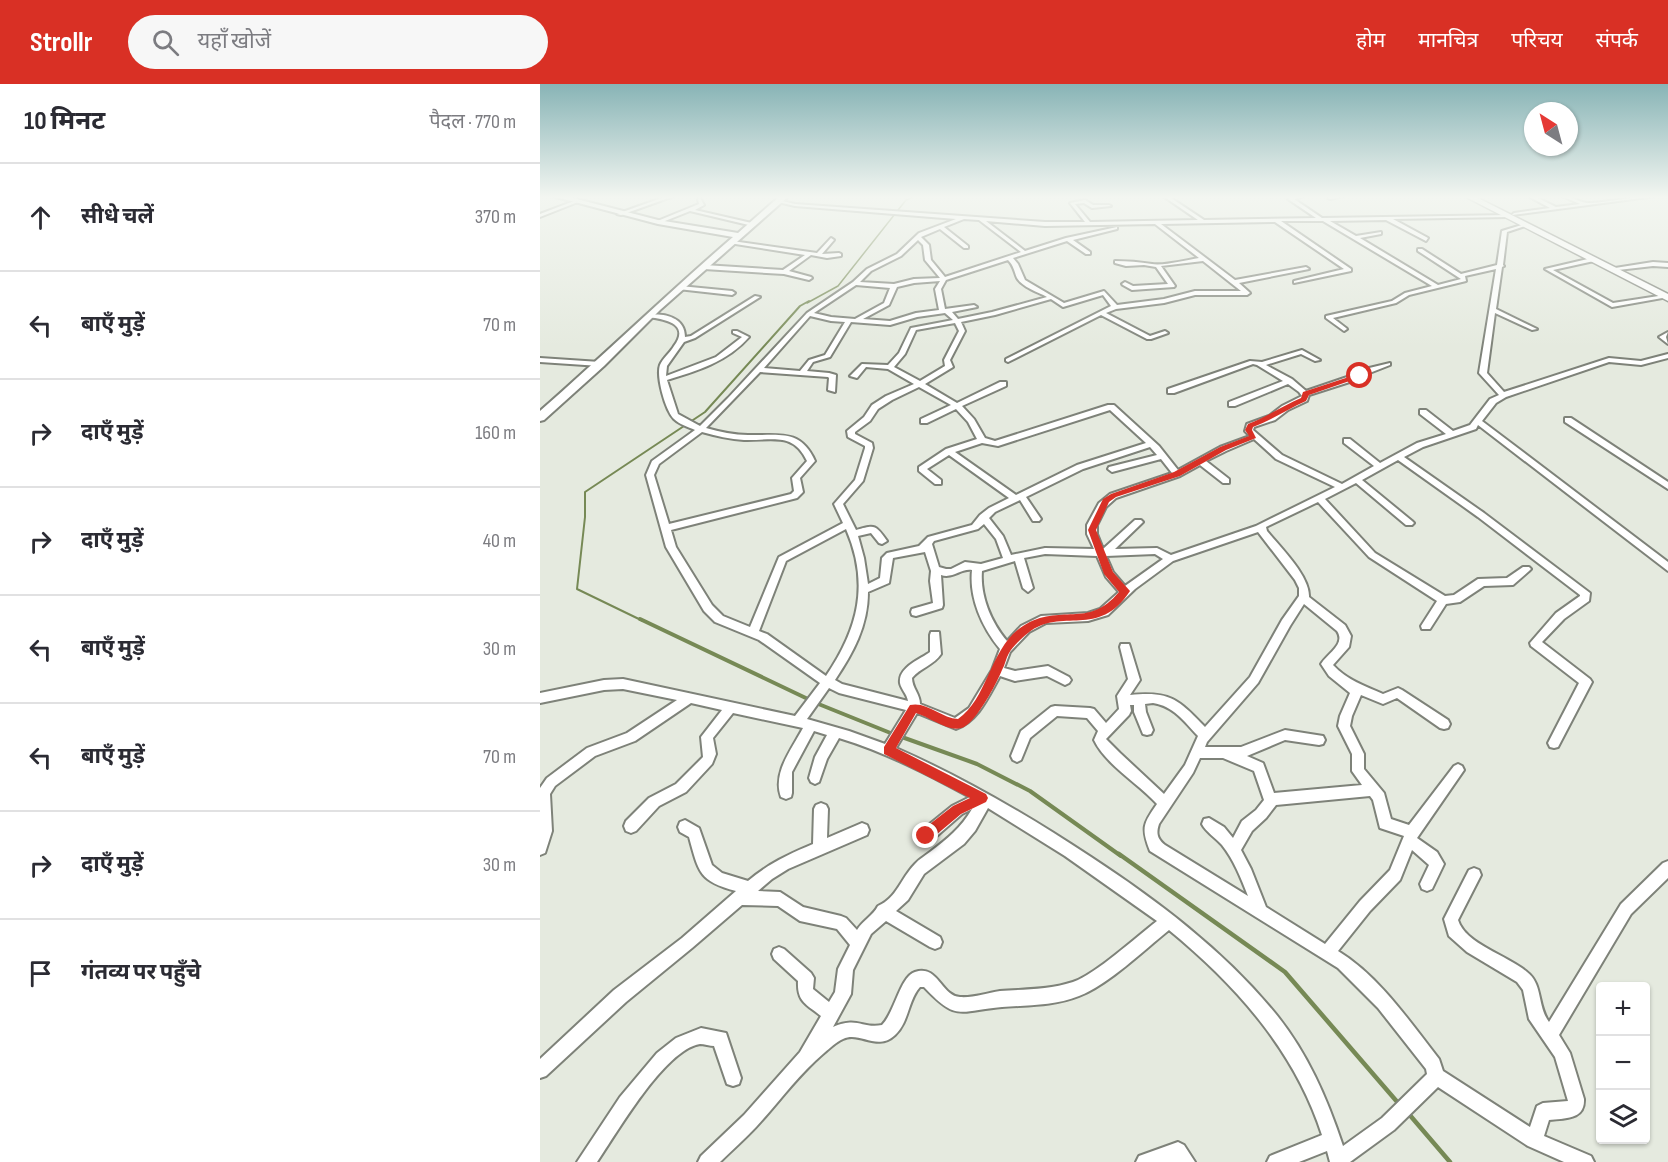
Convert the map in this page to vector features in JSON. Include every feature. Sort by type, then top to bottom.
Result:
[{"type":"main road","points":[[1565,246],[1667,296]]},
{"type":"main road","points":[[1573,246],[1618,268],[1667,296]]},
{"type":"street","points":[[540,417],[729,246]]},
{"type":"street","points":[[770,246],[818,255],[839,255]]},
{"type":"street","points":[[818,255],[826,246]]},
{"type":"street","points":[[909,246],[902,253],[869,270],[855,284],[809,314],[758,370],[699,427],[651,467],[650,475],[671,547],[708,608],[725,622],[753,632],[824,686],[911,712],[929,712],[953,724],[960,723],[974,712],[997,671],[1006,648],[1025,630],[1040,621],[1096,615],[1109,609],[1125,591],[1170,559],[1260,528],[1263,524],[1357,480],[1420,445],[1470,429],[1479,422],[1493,401],[1503,395],[1609,360],[1641,363],[1668,356]]},
{"type":"street","points":[[926,246],[928,260],[945,279]]},
{"type":"street","points":[[1017,246],[1025,252]]},
{"type":"street","points":[[855,284],[894,286],[914,281],[945,279],[1044,246]]},
{"type":"street","points":[[1078,246],[1088,253]]},
{"type":"street","points":[[1008,360],[1115,307],[1164,301],[1195,293],[1247,293],[1188,246]]},
{"type":"street","points":[[1296,282],[1349,270],[1314,246]]},
{"type":"street","points":[[1368,246],[1436,286]]},
{"type":"street","points":[[1503,246],[1483,373],[1503,395]]},
{"type":"street","points":[[1344,329],[1328,317],[1394,302],[1405,294],[1464,279],[1420,250]]},
{"type":"street","points":[[784,272],[811,254]]},
{"type":"street","points":[[1009,258],[1018,267],[1020,278],[1023,281],[1063,305],[1104,293],[1115,307]]},
{"type":"street","points":[[1117,262],[1123,265],[1146,263],[1158,266],[1205,259]]},
{"type":"street","points":[[1592,260],[1548,269],[1612,305],[1667,296]]},
{"type":"street","points":[[1618,268],[1653,264],[1668,266]]},
{"type":"street","points":[[1125,284],[1132,288],[1172,286],[1158,266]]},
{"type":"street","points":[[1461,276],[1501,266]]},
{"type":"street","points":[[704,267],[760,268],[809,278]]},
{"type":"street","points":[[1234,282],[1306,269]]},
{"type":"street","points":[[944,311],[938,289],[945,279]]},
{"type":"street","points":[[802,373],[811,361],[828,356],[853,321],[887,304],[894,286]]},
{"type":"street","points":[[681,288],[732,293]]},
{"type":"street","points":[[666,528],[794,496],[799,492],[796,478],[811,462],[806,448],[788,438],[735,437],[678,419],[671,409],[662,373],[665,363],[683,340],[693,337],[757,297]]},
{"type":"street","points":[[890,367],[902,354],[914,329],[993,314],[1052,297]]},
{"type":"street","points":[[809,314],[853,321],[893,322],[916,315],[974,307]]},
{"type":"street","points":[[1494,310],[1534,328]]},
{"type":"street","points":[[786,793],[786,771],[804,721],[857,630],[864,590],[862,573],[851,529],[838,504],[859,481],[869,445],[850,433],[867,419],[875,407],[889,398],[918,386],[949,367],[947,360],[962,331],[949,312],[944,311]]},
{"type":"street","points":[[1101,313],[1149,338],[1166,333]]},
{"type":"street","points":[[650,316],[663,316],[674,321],[683,333],[683,340]]},
{"type":"street","points":[[664,379],[726,356],[746,337],[735,332]]},
{"type":"street","points":[[1668,334],[1662,337],[1668,342]]},
{"type":"street","points":[[1261,364],[1302,352],[1317,360]]},
{"type":"street","points":[[540,360],[600,364]]},
{"type":"street","points":[[1171,391],[1252,362],[1261,364],[1305,394]]},
{"type":"street","points":[[854,376],[864,365],[877,364],[890,367],[918,386],[958,407],[971,421],[982,440]]},
{"type":"street","points":[[1305,394],[1388,364]]},
{"type":"street","points":[[758,370],[832,376],[832,390]]},
{"type":"street","points":[[1232,404],[1289,381]]},
{"type":"street","points":[[924,421],[1004,384]]},
{"type":"street","points":[[1305,394],[1304,399],[1285,408],[1272,418],[1250,426],[1248,430],[1253,437],[1279,457],[1342,487]]},
{"type":"street","points":[[938,482],[922,469],[949,452],[982,440],[1003,443],[1045,426],[1111,407],[1151,444],[1177,474]]},
{"type":"street","points":[[1423,412],[1453,435]]},
{"type":"street","points":[[1569,420],[1668,486]]},
{"type":"street","points":[[1479,422],[1668,567]]},
{"type":"street","points":[[1125,591],[1109,574],[1092,534],[1092,525],[1106,501],[1113,496],[1177,474],[1223,449],[1253,437]]},
{"type":"street","points":[[1347,441],[1380,467]]},
{"type":"street","points":[[864,590],[885,580],[890,555],[922,549],[931,539],[975,527],[992,510],[1080,467],[1151,444]]},
{"type":"street","points":[[949,452],[1018,498],[1036,519]]},
{"type":"street","points":[[1112,470],[1162,456]]},
{"type":"street","points":[[1398,457],[1462,501],[1585,593],[1585,598],[1560,616],[1535,643],[1586,682],[1554,743]]},
{"type":"street","points":[[1202,462],[1226,481]]},
{"type":"street","points":[[1357,480],[1408,523]]},
{"type":"street","points":[[1319,498],[1372,555],[1443,600],[1456,598],[1482,582],[1509,582],[1526,569]]},
{"type":"street","points":[[983,517],[1013,557],[1028,588]]},
{"type":"street","points":[[1102,553],[1138,522]]},
{"type":"street","points":[[540,698],[604,685],[623,684],[804,721],[835,733],[891,745],[1027,824],[1112,878],[1221,963],[1264,1011],[1309,1079],[1339,1161],[1388,1124],[1434,1079],[1433,1065],[1384,1002],[1356,973],[1328,952],[1155,846],[1150,832],[1150,826],[1190,769],[1205,735],[1230,710],[1254,680],[1286,623],[1304,598],[1305,591],[1299,578],[1260,528]]},
{"type":"street","points":[[753,632],[782,559],[851,529],[873,529],[882,541]]},
{"type":"street","points":[[916,612],[938,605],[936,571],[927,544]]},
{"type":"street","points":[[936,571],[951,572],[965,565],[977,568],[1013,557],[1045,551],[1102,553],[1157,551],[1170,559]]},
{"type":"street","points":[[977,568],[976,579],[988,622],[994,636],[1006,648]]},
{"type":"street","points":[[1304,598],[1345,632],[1347,639],[1345,644],[1327,664],[1330,670],[1351,686],[1383,699],[1398,693],[1444,724]]},
{"type":"street","points":[[1426,626],[1443,600]]},
{"type":"street","points":[[891,745],[911,712],[914,698],[906,684],[906,678],[936,654],[935,635]]},
{"type":"street","points":[[1125,647],[1134,677],[1125,691],[1123,701],[1125,711],[1105,731],[1100,738],[1101,742],[1123,766],[1151,787],[1165,804]]},
{"type":"street","points":[[997,671],[1015,676],[1048,671],[1065,680]]},
{"type":"street","points":[[1351,686],[1356,693],[1344,726],[1358,754],[1358,771],[1374,790],[1380,802],[1385,823],[1411,837],[1437,864],[1427,884]]},
{"type":"street","points":[[1123,701],[1159,697],[1170,701],[1205,735]]},
{"type":"street","points":[[540,848],[545,831],[544,793],[551,782],[588,753],[631,737],[689,698]]},
{"type":"street","points":[[1139,699],[1140,712],[1147,730]]},
{"type":"street","points":[[631,826],[654,802],[681,788],[708,760],[710,754],[707,737],[731,707]]},
{"type":"street","points":[[1017,756],[1025,735],[1055,711],[1090,713],[1105,731]]},
{"type":"street","points":[[815,778],[822,757],[835,733]]},
{"type":"street","points":[[1197,752],[1240,753],[1285,735],[1319,740]]},
{"type":"street","points":[[1227,754],[1259,767],[1271,801]]},
{"type":"street","points":[[1328,952],[1365,906],[1395,875],[1411,837],[1458,770]]},
{"type":"street","points":[[1234,849],[1247,826],[1271,801],[1282,797],[1374,790]]},
{"type":"street","points":[[926,836],[957,810],[983,799]]},
{"type":"street","points":[[804,1061],[843,994],[846,969],[866,929],[903,895],[919,869],[959,839],[970,826],[983,799]]},
{"type":"street","points":[[820,849],[821,809]]},
{"type":"street","points":[[1209,824],[1234,849],[1260,910]]},
{"type":"street","points":[[685,827],[694,832],[702,863],[713,876],[737,883],[743,894]]},
{"type":"street","points":[[540,1070],[620,996],[687,944],[743,894],[783,864],[862,830]]},
{"type":"street","points":[[1549,1036],[1626,909],[1668,868]]},
{"type":"street","points":[[1474,875],[1451,920],[1452,927],[1478,952],[1527,981],[1537,1019],[1565,1059],[1576,1106],[1567,1111],[1543,1112],[1534,1140]]},
{"type":"street","points":[[743,894],[780,899],[800,914],[841,923],[858,942]]},
{"type":"street","points":[[883,911],[935,942]]},
{"type":"street","points":[[706,1162],[748,1123],[804,1061],[827,1040],[849,1028],[879,1035],[886,1033],[896,1020],[914,982],[920,978],[927,978],[946,999],[957,1005],[1056,995],[1077,989],[1099,976],[1169,921]]},
{"type":"street","points":[[780,954],[806,978],[805,993],[830,1013]]},
{"type":"street","points":[[586,1162],[643,1078],[685,1042],[713,1035],[720,1039],[733,1078]]},
{"type":"street","points":[[1434,1079],[1534,1140],[1584,1162]]},
{"type":"street","points":[[1276,1162],[1332,1140]]},
{"type":"street","points":[[1146,1162],[1178,1151],[1186,1162]]},
{"type":"waterway","points":[[807,303],[838,286],[869,246]]},
{"type":"waterway","points":[[643,621],[577,589],[585,517],[585,492],[705,412],[800,306],[809,301]]},
{"type":"waterway","points":[[640,619],[810,700]]},
{"type":"waterway","points":[[816,703],[893,734]]},
{"type":"waterway","points":[[899,736],[977,764],[1030,791],[1121,856]]},
{"type":"waterway","points":[[1119,854],[1285,972],[1399,1104]]},
{"type":"waterway","points":[[1408,1113],[1450,1162]]},
{"type":"route","points":[[926,836],[957,810],[982,798],[888,750],[914,708],[929,712],[953,724],[960,723],[969,717],[997,671],[1009,644],[1035,623],[1045,619],[1088,617],[1104,612],[1113,605],[1125,591],[1109,574],[1092,534],[1092,525],[1102,505],[1113,496],[1177,474],[1231,445],[1253,437],[1248,430],[1250,426],[1272,418],[1282,409],[1306,398],[1305,394],[1360,376]]}]
